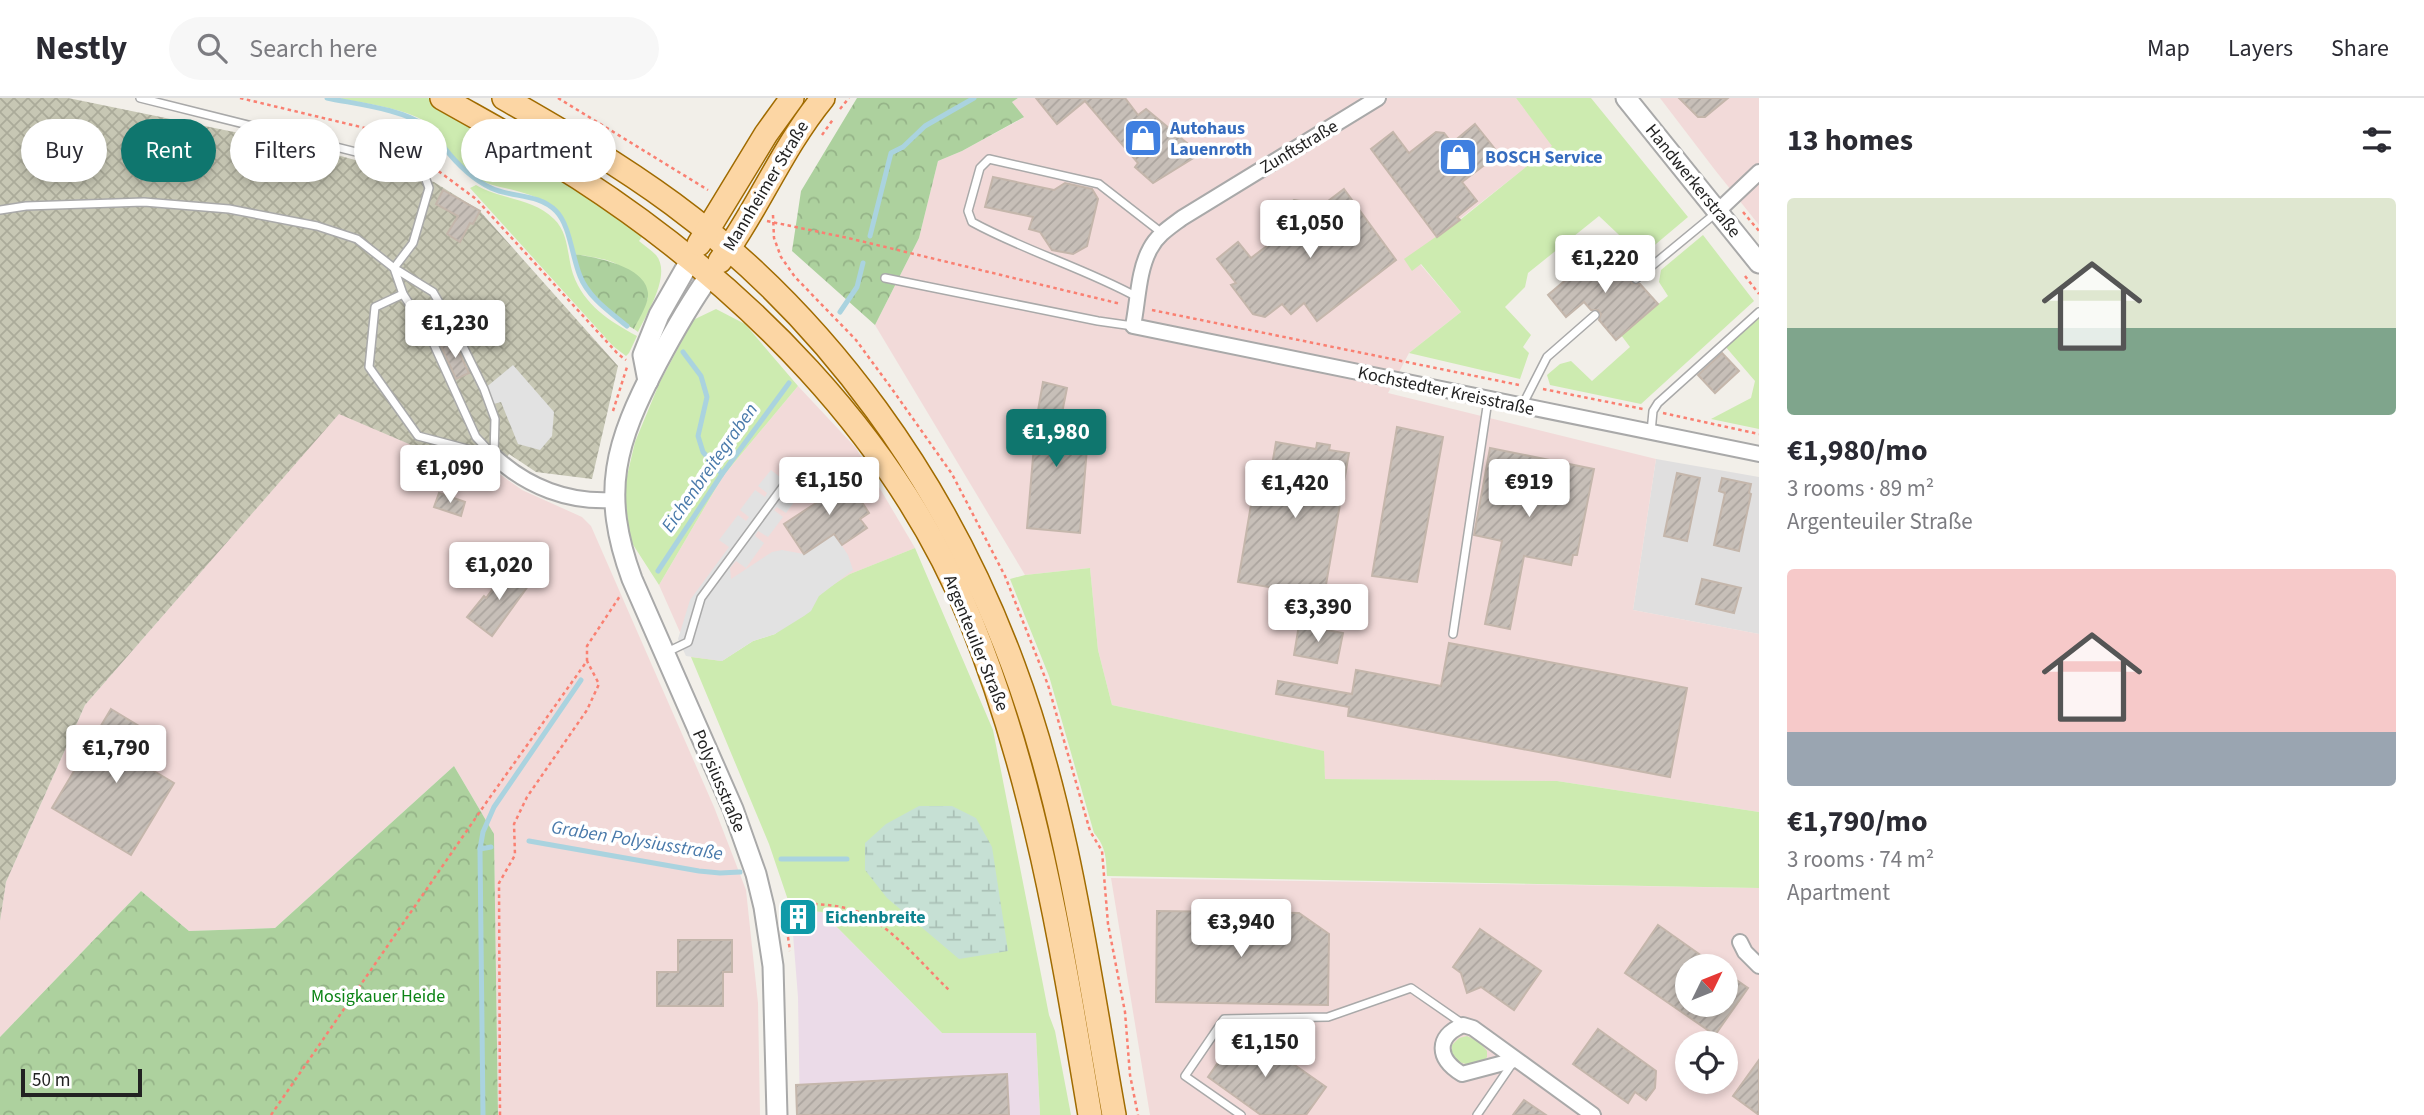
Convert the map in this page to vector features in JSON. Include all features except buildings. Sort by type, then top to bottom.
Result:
[{"type":"main road","name":"Argenteuiler Straße","points":[[442,98],[578,177],[691,259],[743,304],[797,360],[882,461],[942,560],[970,618],[996,687],[1033,813],[1074,1017],[1090,1115]]},
{"type":"main road","name":"Argenteuiler Straße","points":[[504,98],[612,163],[673,204],[729,249],[778,295],[847,370],[919,475],[954,532],[1014,666],[1051,787],[1084,947],[1114,1115]]},
{"type":"main road","name":"Mannheimer Straße","points":[[710,275],[729,249],[792,139],[823,98]]},
{"type":"main road","name":"Mannheimer Straße","points":[[691,259],[785,103]]},
{"type":"street","name":"Zunftstraße","points":[[1133,326],[1150,249],[1162,233],[1359,103],[1378,98]]},
{"type":"street","name":"Handwerkerstraße","points":[[1626,98],[1759,263]]},
{"type":"street","points":[[1718,211],[1759,172]]},
{"type":"street","name":"Polysiusstraße","points":[[648,380],[643,355],[659,315],[691,259]]},
{"type":"street","name":"Polysiusstraße","points":[[710,275],[686,311],[648,380],[624,432],[618,457],[614,500],[621,550],[748,848],[764,906],[774,976],[777,1115]]},
{"type":"street","name":"Kochstedter Kreisstraße","points":[[1133,326],[1759,454]]},
{"type":"street","points":[[494,456],[541,489],[584,500],[614,500]]},
{"type":"street","points":[[1740,942],[1759,967]]},
{"type":"street","points":[[1515,1060],[1462,1073],[1450,1066],[1443,1051],[1444,1040],[1450,1030],[1464,1025],[1481,1033],[1592,1115]]},
{"type":"lane","points":[[140,98],[412,166],[424,174],[429,188],[413,243],[394,268]]},
{"type":"lane","points":[[1138,302],[1111,282],[1002,239],[972,222],[968,211],[979,168],[989,159],[1099,184],[1162,233]]},
{"type":"lane","points":[[0,210],[26,206],[144,202],[229,209],[317,226],[357,239],[394,268],[433,292],[484,389],[495,419],[494,456]]},
{"type":"lane","points":[[1636,279],[1718,211]]},
{"type":"lane","points":[[394,268],[403,294],[430,337],[476,436],[494,456]]},
{"type":"lane","points":[[885,278],[1133,326]]},
{"type":"lane","points":[[403,294],[375,307],[369,367],[418,436],[494,456]]},
{"type":"lane","points":[[1651,432],[1653,411],[1658,403],[1759,312]]},
{"type":"lane","points":[[1521,407],[1547,357],[1595,315]]},
{"type":"lane","points":[[1452,634],[1488,400]]},
{"type":"lane","points":[[664,653],[688,642],[701,598],[785,484]]},
{"type":"lane","points":[[1241,1115],[1185,1076],[1224,1019],[1328,1017],[1411,988],[1464,1025]]},
{"type":"lane","points":[[1477,1115],[1515,1060]]},
{"type":"path","points":[[240,98],[354,125]]},
{"type":"path","points":[[558,98],[689,180]]},
{"type":"path","points":[[821,136],[849,98]]},
{"type":"path","points":[[447,177],[476,200],[618,354],[629,362]]},
{"type":"path","points":[[773,212],[772,224],[848,238],[1759,434]]},
{"type":"path","points":[[500,1115],[499,883],[515,855],[514,824],[527,797],[587,710],[599,684],[587,661],[587,646],[632,579]]},
{"type":"path","points":[[271,1115],[480,811],[587,661]]},
{"type":"path","points":[[786,903],[819,904],[860,913],[904,945],[950,991]]},
{"type":"shaded area","points":[[0,98],[68,98],[170,119],[121,119],[121,182],[216,182],[216,128],[230,131],[230,182],[340,182],[340,156],[354,160],[354,182],[434,182],[479,210],[618,366],[592,479],[536,472],[509,454],[498,473],[416,447],[339,414],[85,705],[6,882],[0,921]]},
{"type":"shaded area","points":[[1018,98],[1516,98],[1553,146],[1437,237],[1420,264],[1461,312],[1409,353],[1388,393],[1656,459],[1633,610],[1759,634],[1759,812],[1557,781],[1325,779],[1323,751],[1112,705],[1098,650],[1090,568],[1025,575],[875,325],[919,238],[938,161],[1023,118],[1012,102]]},
{"type":"shaded area","points":[[1660,98],[1759,98],[1759,225],[1715,170]]},
{"type":"shaded area","points":[[513,365],[554,412],[552,436],[540,450],[518,444],[501,402],[490,405],[484,389]]},
{"type":"shaded area","points":[[798,386],[856,448],[915,548],[850,574],[722,661],[691,657],[659,585],[723,476]]},
{"type":"shaded area","points":[[339,413],[416,447],[498,473],[522,490],[582,517],[591,526],[714,807],[746,890],[758,1003],[760,1115],[498,1115],[494,834],[454,766],[275,928],[189,931],[141,891],[0,1037],[0,921],[6,882],[85,705]]},
{"type":"shaded area","points":[[1656,459],[1759,477],[1759,634],[1633,610]]},
{"type":"shaded area","points":[[771,470],[794,482],[790,487],[800,494],[786,513],[777,507],[774,510],[783,517],[768,537],[758,531],[755,536],[764,543],[746,568],[736,561],[730,568],[731,579],[772,552],[782,550],[804,554],[834,534],[848,555],[853,570],[819,596],[811,611],[775,634],[753,641],[722,661],[686,656],[678,639],[690,600],[729,547],[719,540],[738,515],[746,521],[749,517],[740,510],[755,490],[765,497],[767,493],[758,486]]},
{"type":"shaded area","points":[[1111,878],[1759,888],[1759,1115],[1150,1115]]},
{"type":"shaded area","points":[[791,909],[822,912],[942,1033],[1036,1033],[1040,1115],[800,1115],[798,997]]},
{"type":"green space","points":[[338,98],[428,98],[462,119],[461,166],[447,148],[447,119],[421,119]]},
{"type":"green space","points":[[857,98],[1018,98],[1012,102],[1024,117],[938,161],[919,238],[875,325],[792,251],[801,191]]},
{"type":"green space","points":[[1516,98],[1591,98],[1688,217],[1650,249],[1635,250],[1599,216],[1528,273],[1525,287],[1505,307],[1531,335],[1523,347],[1529,353],[1520,379],[1409,353],[1461,312],[1421,264],[1412,271],[1404,259],[1460,220],[1552,146]]},
{"type":"green space","points":[[485,182],[566,182],[644,234],[639,241],[656,255],[661,272],[656,294],[638,332],[634,329],[648,298],[625,270],[610,261],[574,254],[563,220],[541,200]]},
{"type":"green space","points":[[476,185],[536,207],[554,219],[562,231],[573,274],[584,295],[607,318],[637,336],[626,356],[613,346],[470,188]]},
{"type":"green space","points":[[1703,235],[1754,301],[1641,404],[1550,385],[1547,375],[1560,364],[1571,361],[1592,381],[1630,347],[1621,335],[1668,296],[1659,282],[1661,270]]},
{"type":"green space","points":[[574,254],[618,264],[639,276],[648,293],[647,302],[634,329],[611,314],[595,299],[583,280]]},
{"type":"green space","points":[[716,309],[745,324],[798,386],[723,476],[659,585],[630,540],[624,489],[635,442],[659,384],[693,320]]},
{"type":"green space","points":[[1759,317],[1759,429],[1711,419],[1751,398],[1755,381],[1725,346]]},
{"type":"green space","points":[[915,548],[993,730],[1071,1115],[1040,1115],[1036,1033],[942,1033],[822,912],[791,909],[769,844],[691,657],[722,661],[753,641],[775,634],[825,590],[850,574]]},
{"type":"green space","points":[[1090,568],[1098,650],[1112,705],[1324,751],[1325,779],[1557,781],[1759,812],[1759,888],[1107,876],[1105,853],[1094,833],[1049,676],[1010,579]]},
{"type":"green space","name":"Mosigkauer Heide","points":[[454,766],[494,834],[498,1115],[0,1115],[0,1037],[141,891],[189,931],[275,928]]},
{"type":"green space","points":[[919,806],[952,806],[976,818],[992,847],[1008,951],[959,959],[887,898],[865,870],[865,843],[886,824]]},
{"type":"green space","points":[[1467,1036],[1479,1042],[1487,1051],[1487,1057],[1482,1063],[1469,1065],[1456,1061],[1452,1045],[1459,1038]]},
{"type":"waterway","points":[[327,98],[378,108],[416,120],[428,128],[459,164],[477,180],[499,191],[533,198],[549,205],[565,224],[577,268],[588,291],[627,326]]},
{"type":"waterway","name":"Eichenbreitegraben","points":[[870,236],[891,153],[903,147],[925,126],[974,98]]},
{"type":"waterway","name":"Eichenbreitegraben","points":[[840,312],[857,287],[863,263]]},
{"type":"waterway","points":[[683,352],[701,376],[707,397],[698,436],[703,452],[722,474]]},
{"type":"waterway","name":"Eichenbreitegraben","points":[[658,571],[722,474],[789,383]]},
{"type":"waterway","points":[[483,1115],[480,849],[483,832],[494,807],[581,680]]},
{"type":"waterway","name":"Graben Polysiusstraße","points":[[529,841],[699,871],[740,872]]},
{"type":"waterway","name":"Graben Polysiusstraße","points":[[480,849],[491,847]]},
{"type":"waterway","name":"Graben Polysiusstraße","points":[[781,859],[847,859]]},
{"type":"place","name":"Autohaus Lauenroth","points":[[1143,138]]},
{"type":"place","name":"BOSCH Service","points":[[1458,157]]},
{"type":"place","name":"Eichenbreite","points":[[798,917]]}]
